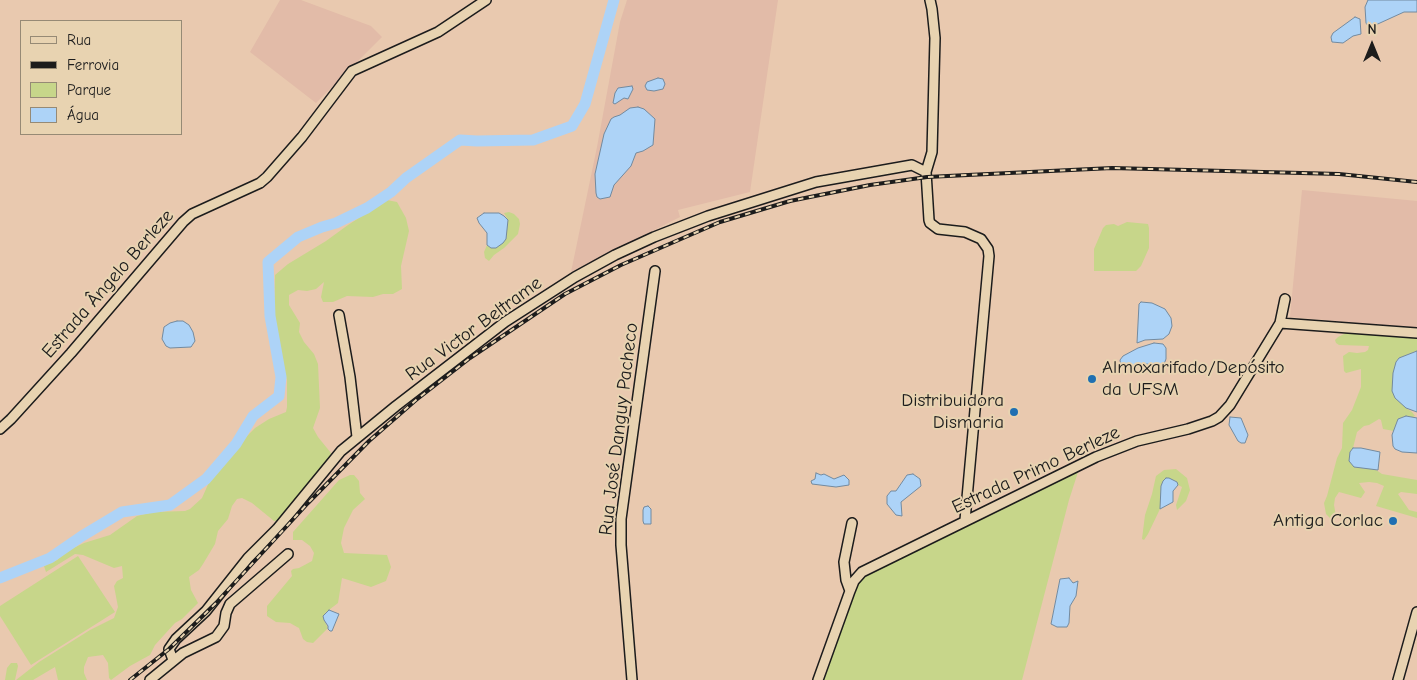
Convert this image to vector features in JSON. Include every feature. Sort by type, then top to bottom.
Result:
[{"type":"street","name":"Estrada Ângelo Berleze","points":[[0,429],[70,353],[183,222],[192,214],[260,183],[267,177],[302,137],[352,71],[438,32],[486,0]]},
{"type":"street","points":[[930,0],[935,38],[932,152],[926,172],[929,220],[930,224],[938,228],[965,232],[981,239],[985,243],[989,256],[965,520]]},
{"type":"street","name":"Rua Victor Beltrame","points":[[173,660],[169,649],[176,639],[206,611],[248,558],[277,529],[342,450],[505,322],[575,277],[616,255],[654,237],[708,216],[816,182],[912,165],[926,172]]},
{"type":"street","name":"Rua José Danguy Pacheco","points":[[632,680],[621,545],[621,519],[655,271]]},
{"type":"street","name":"Estrada Primo Berleze","points":[[818,680],[854,581],[862,572],[1096,457],[1137,442],[1188,429],[1219,417],[1238,395],[1280,323],[1285,298]]},
{"type":"street","points":[[339,315],[349,370],[357,438]]},
{"type":"street","points":[[1280,323],[1417,333]]},
{"type":"street","points":[[850,591],[846,580],[844,562],[852,523]]},
{"type":"street","points":[[150,680],[173,660],[190,649],[216,637],[224,626],[230,604],[288,554]]},
{"type":"street","points":[[1398,680],[1417,612]]},
{"type":"shaded area","points":[[280,0],[301,0],[371,26],[382,37],[316,103],[250,52]]},
{"type":"shaded area","points":[[627,0],[778,0],[750,192],[678,210],[680,217],[571,272],[620,22]]},
{"type":"shaded area","points":[[1302,190],[1417,201],[1417,328],[1290,317]]},
{"type":"green space","points":[[387,200],[397,202],[406,218],[409,231],[401,266],[402,289],[393,294],[373,297],[347,296],[333,302],[323,302],[321,297],[324,282],[316,289],[298,290],[289,295],[289,305],[300,323],[299,332],[304,342],[314,354],[318,364],[320,408],[313,428],[331,453],[329,460],[279,521],[274,521],[252,503],[242,498],[237,499],[232,506],[228,519],[218,531],[215,544],[203,564],[199,570],[189,577],[191,590],[198,603],[182,619],[175,623],[155,645],[150,655],[130,666],[111,680],[109,678],[108,663],[103,655],[88,657],[84,667],[87,680],[58,680],[55,667],[33,680],[16,680],[39,662],[90,630],[114,618],[118,607],[114,586],[117,581],[123,578],[122,566],[114,568],[83,555],[75,554],[46,572],[44,566],[57,560],[69,550],[110,535],[137,516],[153,512],[185,511],[190,509],[202,498],[210,480],[248,435],[269,419],[286,412],[287,380],[274,321],[275,275],[288,264]]},
{"type":"green space","points":[[509,212],[519,219],[518,234],[489,261],[485,258],[484,252],[487,245],[491,248],[508,220],[504,213]]},
{"type":"green space","points":[[1127,222],[1148,224],[1149,248],[1141,266],[1136,271],[1094,271],[1094,249],[1103,228],[1106,225],[1114,224],[1118,226]]},
{"type":"green space","points":[[1348,332],[1408,335],[1417,338],[1417,351],[1399,358],[1396,362],[1406,408],[1415,416],[1411,418],[1406,416],[1398,419],[1394,431],[1383,429],[1379,419],[1364,426],[1357,432],[1353,448],[1350,452],[1382,474],[1417,480],[1417,494],[1401,492],[1398,494],[1409,510],[1417,512],[1417,518],[1376,506],[1384,486],[1369,482],[1359,483],[1365,492],[1361,498],[1339,492],[1335,498],[1334,505],[1335,520],[1326,514],[1324,503],[1337,458],[1342,448],[1343,423],[1352,410],[1361,387],[1361,369],[1346,373],[1344,371],[1343,356],[1349,352],[1365,352],[1369,346],[1339,345],[1336,343],[1335,340],[1338,337]]},
{"type":"green space","points":[[1079,469],[1069,500],[1022,680],[820,680],[855,586],[863,575]]},
{"type":"green space","points":[[1176,469],[1187,478],[1190,490],[1186,501],[1177,510],[1176,505],[1182,487],[1177,482],[1163,480],[1160,509],[1144,540],[1142,539],[1145,515],[1156,476],[1164,470]]},
{"type":"green space","points":[[354,475],[359,481],[360,493],[365,499],[353,510],[344,528],[341,543],[344,553],[387,555],[391,567],[386,581],[371,587],[342,578],[338,603],[325,613],[324,620],[328,628],[313,643],[307,642],[303,639],[299,628],[290,623],[276,622],[267,616],[267,606],[292,576],[291,571],[293,569],[312,561],[314,553],[310,546],[302,540],[293,540],[293,532],[339,480]]},
{"type":"green space","points":[[78,556],[115,612],[31,665],[0,616],[0,606]]},
{"type":"green space","points":[[11,663],[17,663],[18,666],[15,680],[5,680],[7,668]]},
{"type":"water","points":[[1368,0],[1417,0],[1417,12],[1404,12],[1369,28],[1366,23],[1365,7]]},
{"type":"water","points":[[1355,17],[1360,19],[1361,34],[1353,36],[1343,43],[1332,42],[1331,37],[1333,33]]},
{"type":"water","points":[[658,78],[663,79],[665,84],[663,89],[647,90],[645,86],[647,82]]},
{"type":"water","points":[[632,86],[633,89],[628,99],[624,98],[615,104],[613,103],[618,88]]},
{"type":"water","points":[[638,107],[644,109],[655,119],[653,145],[636,153],[631,166],[614,185],[610,197],[600,199],[596,193],[595,174],[604,134],[611,119],[630,108]]},
{"type":"water","points":[[484,213],[499,213],[508,220],[506,239],[496,248],[491,248],[487,245],[487,233],[477,218]]},
{"type":"water","points":[[1141,302],[1152,303],[1165,309],[1171,318],[1172,326],[1169,334],[1163,339],[1145,340],[1137,343],[1139,304]]},
{"type":"water","points":[[177,321],[183,321],[189,325],[193,332],[195,341],[191,347],[170,348],[166,346],[162,339],[164,327]]},
{"type":"water","points":[[1154,343],[1163,344],[1166,348],[1166,359],[1160,367],[1147,364],[1121,367],[1120,360],[1123,356],[1138,348]]},
{"type":"water","points":[[1417,351],[1417,412],[1406,408],[1395,398],[1392,391],[1396,362],[1399,358]]},
{"type":"water","points":[[1406,416],[1417,418],[1417,453],[1402,452],[1393,446],[1392,435],[1398,419]]},
{"type":"water","points":[[1230,417],[1241,418],[1248,435],[1245,443],[1238,441],[1229,425]]},
{"type":"water","points":[[1353,448],[1380,452],[1378,470],[1354,467],[1349,461],[1350,452]]},
{"type":"water","points":[[816,473],[824,474],[834,479],[844,475],[849,480],[849,485],[836,487],[812,484],[811,481],[815,479]]},
{"type":"water","points":[[913,474],[920,479],[921,486],[901,502],[902,516],[896,515],[887,504],[887,496],[891,491],[896,491],[907,475]]},
{"type":"water","points":[[1166,478],[1177,482],[1178,485],[1173,491],[1173,502],[1160,509],[1161,486]]},
{"type":"water","points":[[648,506],[651,509],[651,524],[644,524],[643,510],[644,507]]},
{"type":"water","points":[[1069,578],[1073,583],[1078,581],[1076,596],[1070,606],[1067,627],[1057,627],[1051,624],[1060,579]]},
{"type":"water","points":[[329,610],[339,614],[332,631],[328,629],[323,616]]},
{"type":"waterway","points":[[0,578],[50,558],[122,512],[170,505],[206,479],[236,444],[253,416],[279,396],[281,377],[270,316],[268,262],[298,237],[336,223],[367,208],[460,140],[533,140],[572,126],[585,104],[614,0]]},
{"type":"railway","points":[[130,680],[169,649],[216,603],[308,503],[369,441],[416,400],[470,358],[565,294],[621,265],[720,222],[790,201],[870,185],[927,177],[1112,168],[1339,174],[1417,182]]},
{"type":"place","name":"Almoxarifado/Depósito da UFSM","points":[[1092,379]]},
{"type":"place","name":"Distribuidora Dismaria","points":[[1014,412]]},
{"type":"place","name":"Antiga Corlac","points":[[1393,521]]}]
